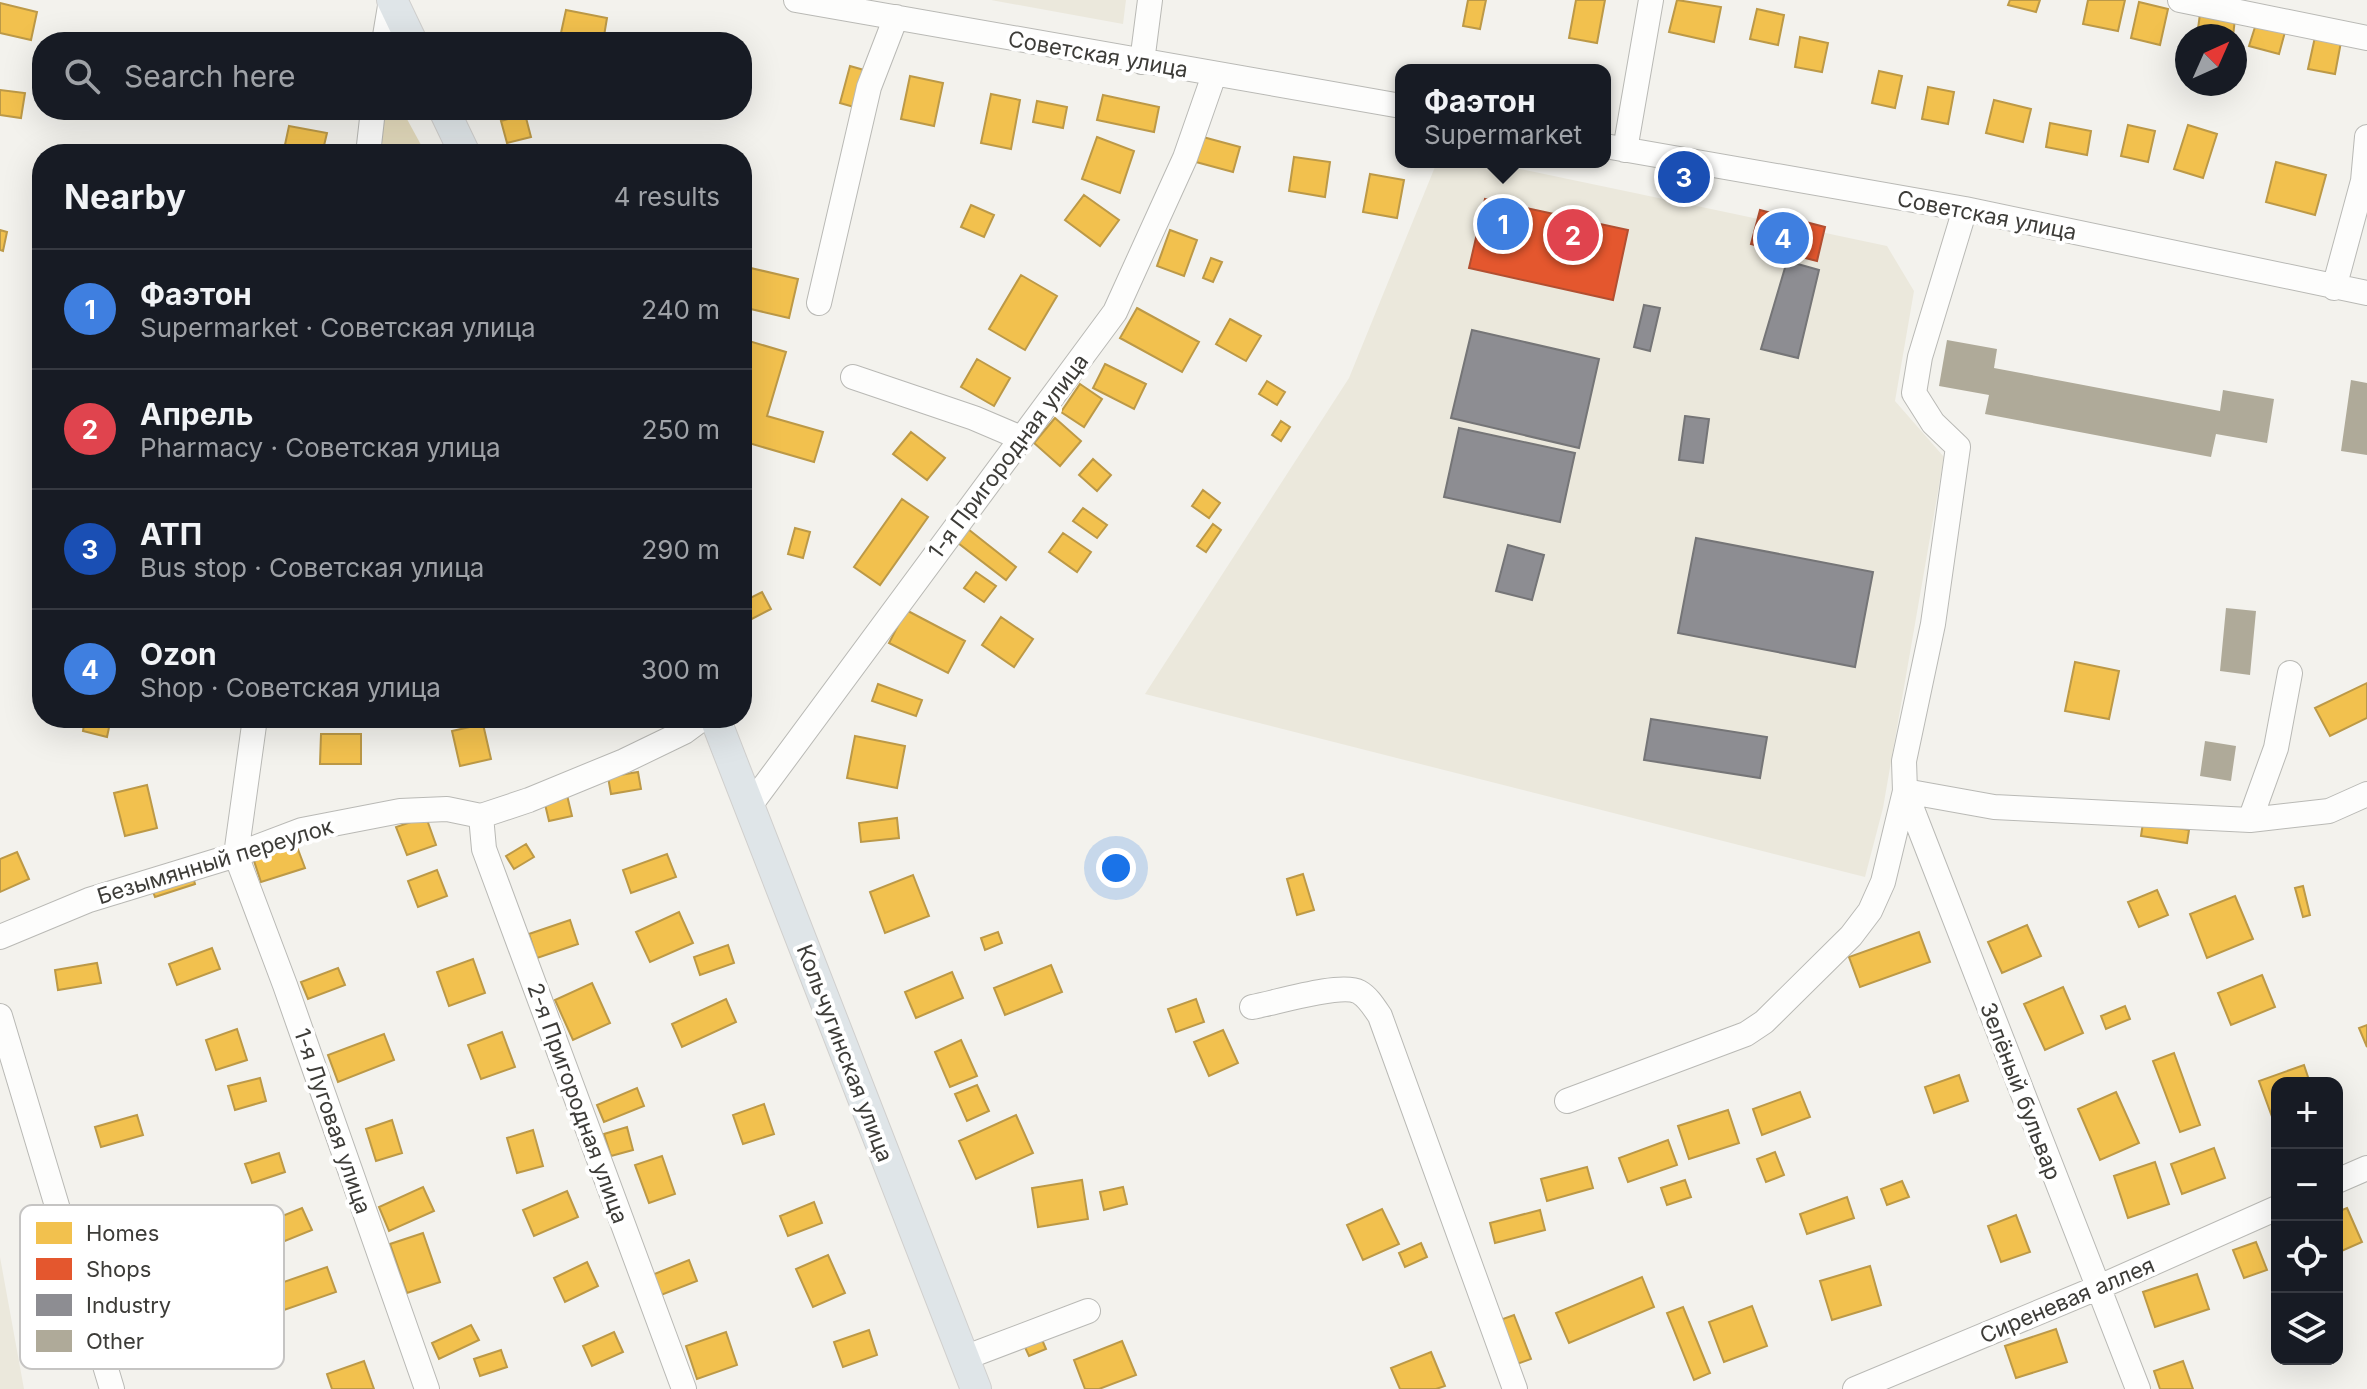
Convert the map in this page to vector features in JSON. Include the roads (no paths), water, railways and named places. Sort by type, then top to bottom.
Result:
[{"type":"main road","points":[[392,0],[407,32]]},
{"type":"main road","points":[[449,120],[460,144]]},
{"type":"main road","name":"Кольчугинская улица","points":[[719,728],[976,1389]]},
{"type":"street","points":[[386,32],[392,0]]},
{"type":"street","name":"Советская улица","points":[[796,0],[1395,105]]},
{"type":"street","points":[[1142,62],[1150,0]]},
{"type":"street","points":[[1615,148],[1651,0]]},
{"type":"street","points":[[2180,0],[2214,3],[2367,38]]},
{"type":"street","points":[[819,303],[869,87],[896,17]]},
{"type":"street","name":"1-я Пригородная улица","points":[[749,807],[1115,312],[1185,158],[1214,75]]},
{"type":"street","points":[[369,144],[372,120]]},
{"type":"street","points":[[2334,288],[2363,181],[2367,137]]},
{"type":"street","name":"Советская улица","points":[[1615,148],[1965,209],[2367,293]]},
{"type":"street","points":[[1567,1101],[1746,1034],[1764,1022],[1851,936],[1870,911],[1883,882],[1905,791],[1904,761],[1933,624],[1958,447],[1933,423],[1914,393],[1920,357],[1965,209]]},
{"type":"street","points":[[853,377],[974,418],[1021,438]]},
{"type":"street","points":[[2250,820],[2276,748],[2290,673]]},
{"type":"street","points":[[236,855],[254,728]]},
{"type":"street","name":"Безымянный переулок","points":[[0,937],[89,900],[236,855],[302,830],[400,811],[447,809],[481,816],[624,761],[689,728]]},
{"type":"street","points":[[1905,791],[1994,807],[2250,820],[2329,811],[2367,794]]},
{"type":"street","name":"Зелёный бульвар","points":[[1905,791],[2138,1389]]},
{"type":"street","name":"2-я Пригородная улица","points":[[481,816],[484,849],[684,1389]]},
{"type":"street","name":"1-я Луговая улица","points":[[236,855],[427,1389]]},
{"type":"street","points":[[1252,1007],[1342,988],[1357,990],[1369,1000],[1380,1016],[1515,1389]]},
{"type":"street","points":[[0,1016],[57,1205]]},
{"type":"street","points":[[2343,1178],[2367,1168]]},
{"type":"street","name":"Сиреневая аллея","points":[[1855,1389],[2097,1288],[2271,1211]]},
{"type":"street","points":[[964,1358],[1088,1311]]},
{"type":"street","points":[[106,1369],[112,1389]]},
{"type":"place","name":"АТП","points":[[1684,177]]},
{"type":"place","name":"Фаэтон","points":[[1503,224]]},
{"type":"place","name":"Апрель","points":[[1573,235]]},
{"type":"place","name":"Ozon","points":[[1783,238]]}]
